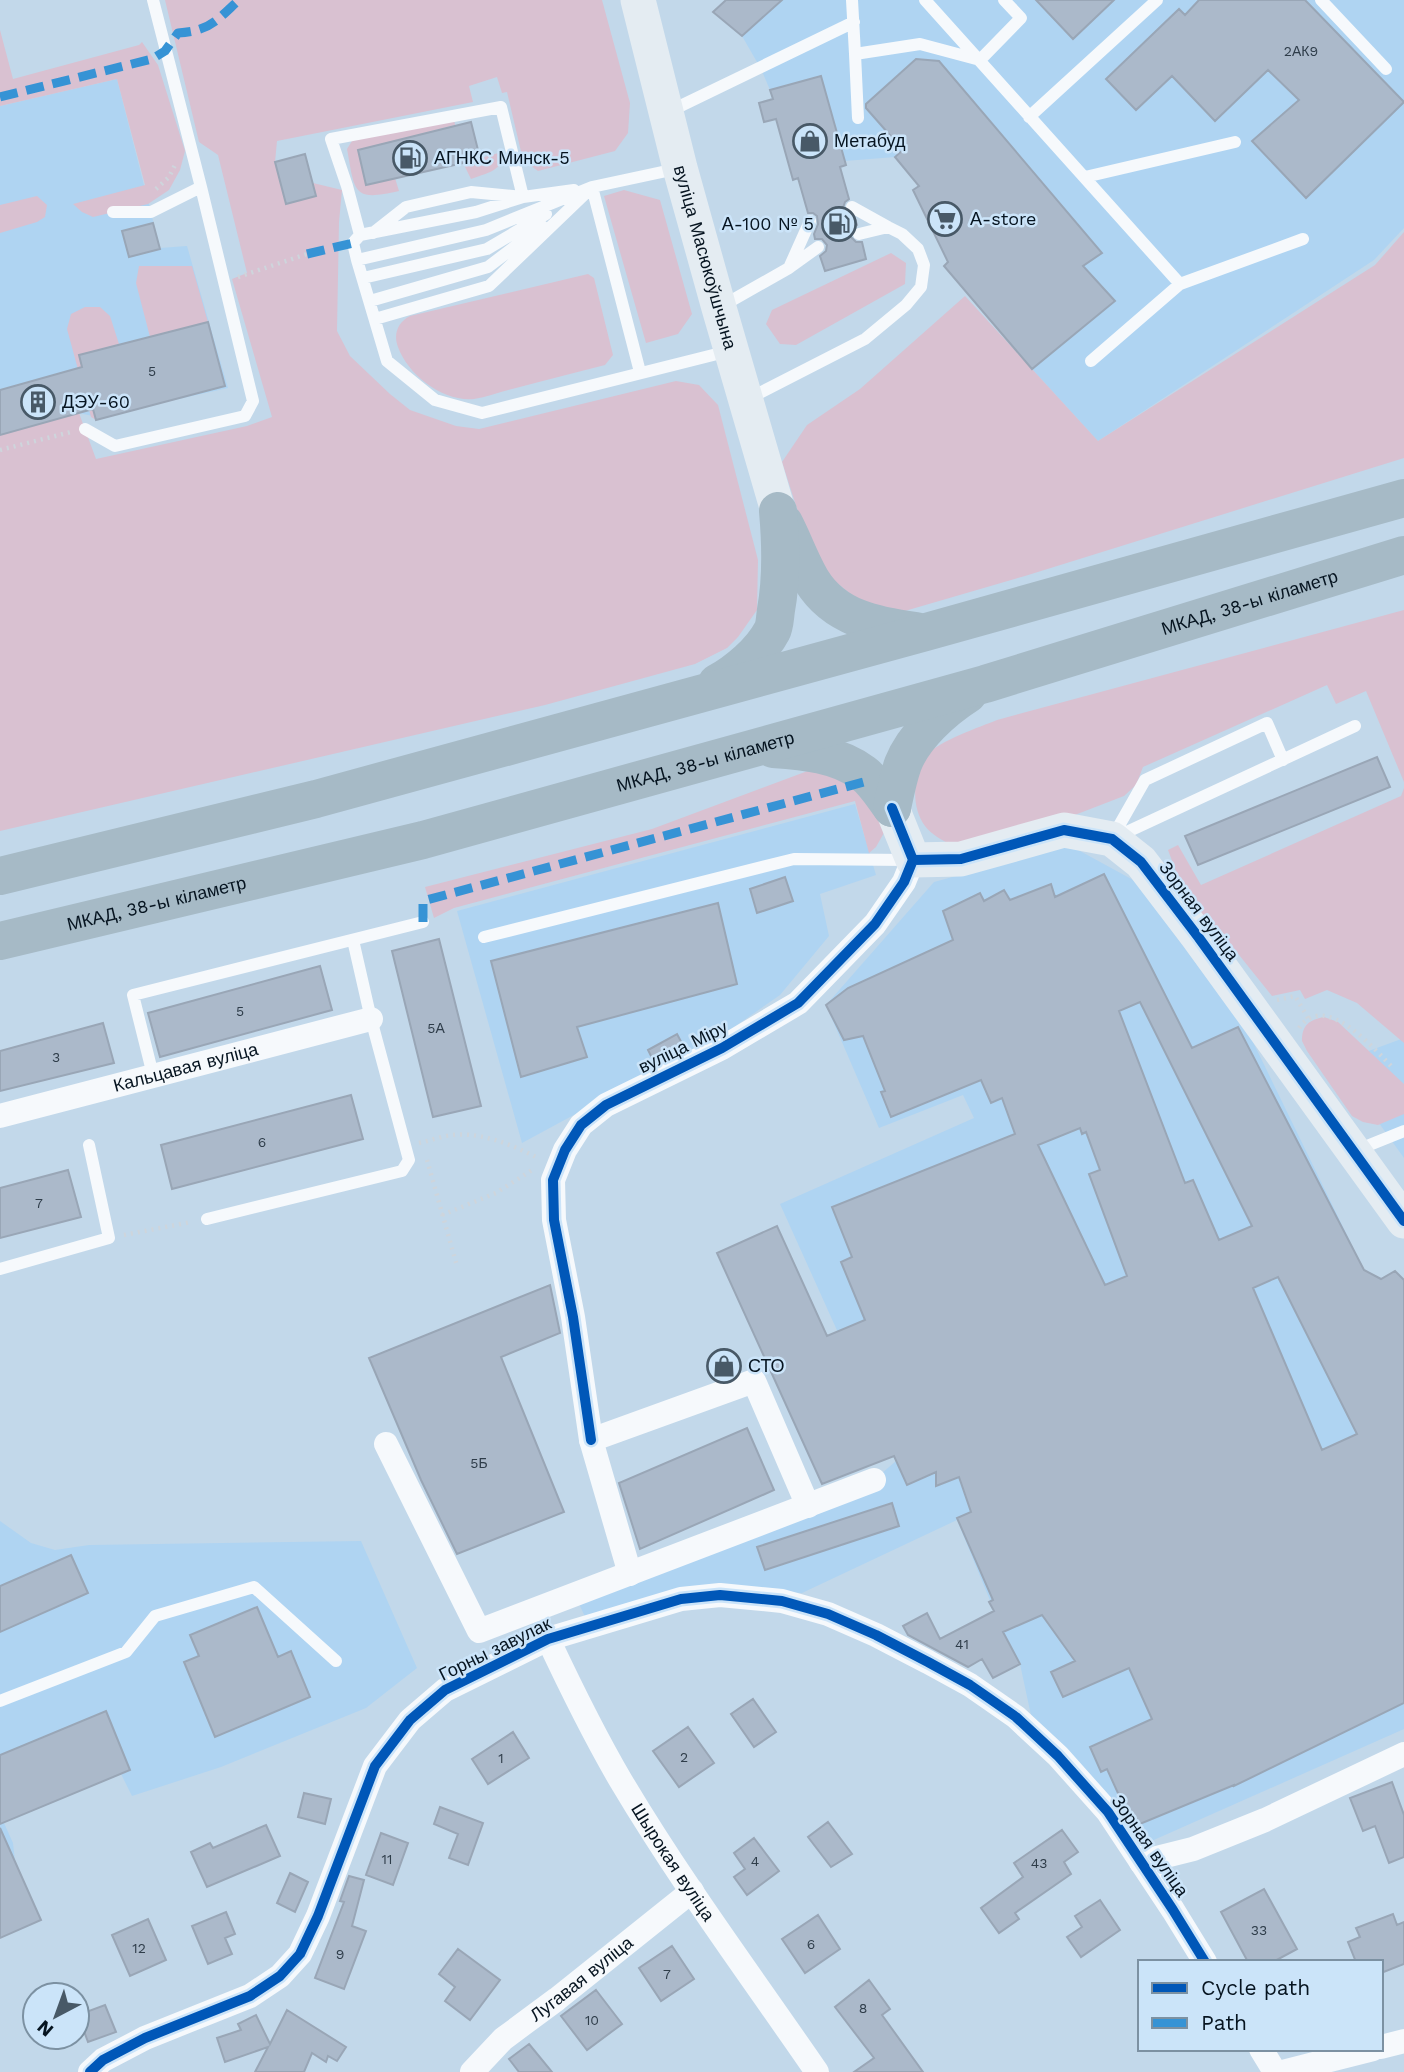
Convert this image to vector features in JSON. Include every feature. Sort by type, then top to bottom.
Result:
[{"type":"highway","points":[[0,876],[316,799],[1404,498]]},
{"type":"highway","points":[[778,511],[812,582],[831,604],[865,621],[886,627],[926,632]]},
{"type":"highway","points":[[698,694],[733,674],[773,630],[781,553],[778,511]]},
{"type":"highway","name":"МКАД, 38-ы кіламетр","points":[[0,941],[423,840],[985,684],[1404,555]]},
{"type":"highway","points":[[892,808],[903,763],[919,738],[961,698],[985,684]]},
{"type":"highway","points":[[753,748],[793,750],[836,758],[863,773],[892,808]]},
{"type":"street","name":"вуліца Масюкоўшчына","points":[[638,0],[680,168],[778,511]]},
{"type":"street","points":[[892,808],[913,860]]},
{"type":"street","name":"Зорная вуліца","points":[[913,860],[961,859],[1064,830],[1112,839],[1141,862],[1404,1221]]},
{"type":"street","name":"вуліца Міру","points":[[630,1574],[590,1440],[570,1298],[554,1220],[553,1180],[565,1150],[581,1125],[606,1105],[722,1048],[797,1003],[875,924],[904,882],[913,860]]},
{"type":"street","name":"Кальцавая вуліца","points":[[0,1115],[371,1019]]},
{"type":"street","points":[[590,1440],[754,1381],[808,1506]]},
{"type":"street","points":[[386,1444],[479,1631],[874,1480]]},
{"type":"street","name":"Горны завулак","points":[[90,2072],[103,2060],[145,2038],[250,1996],[280,1976],[300,1954],[318,1916],[375,1766],[410,1720],[445,1690],[548,1639],[681,1599],[720,1595],[782,1601],[840,1619],[959,1679],[1016,1717],[1058,1756]]},
{"type":"street","name":"Шырокая вуліца","points":[[548,1639],[578,1702],[622,1782],[692,1891],[817,2072]]},
{"type":"street","points":[[1141,1863],[1193,1849],[1265,1820],[1404,1755]]},
{"type":"street","name":"Зорная вуліца","points":[[1058,1756],[1108,1812],[1204,1960]]},
{"type":"street","name":"Лугавая вуліца","points":[[472,2072],[503,2039],[692,1891]]},
{"type":"street","points":[[1383,2047],[1404,2042]]},
{"type":"street","points":[[1262,2051],[1275,2072]]},
{"type":"street","points":[[1283,2072],[1365,2051]]},
{"type":"lane","points":[[85,429],[115,446],[245,416],[253,401],[153,0]]},
{"type":"lane","points":[[852,0],[858,118]]},
{"type":"lane","points":[[925,0],[1180,284]]},
{"type":"lane","points":[[980,60],[1021,19],[1003,0]]},
{"type":"lane","points":[[1029,117],[1157,0]]},
{"type":"lane","points":[[1321,0],[1386,69]]},
{"type":"lane","points":[[667,112],[854,22]]},
{"type":"lane","points":[[855,54],[920,44],[980,60]]},
{"type":"lane","points":[[366,234],[331,139],[500,107],[523,197]]},
{"type":"lane","points":[[1085,177],[1236,142]]},
{"type":"lane","points":[[366,234],[476,212],[523,197],[592,187],[680,168]]},
{"type":"lane","points":[[113,212],[151,212],[201,187]]},
{"type":"lane","points":[[357,260],[486,230],[592,187]]},
{"type":"lane","points":[[363,278],[487,248],[592,187]]},
{"type":"lane","points":[[370,301],[488,267],[592,187]]},
{"type":"lane","points":[[375,319],[489,286],[592,187]]},
{"type":"lane","points":[[592,187],[640,372]]},
{"type":"lane","points":[[523,197],[471,192],[407,207],[354,243],[387,361],[435,400],[482,413],[731,351]]},
{"type":"lane","points":[[745,400],[865,339],[906,305],[921,287],[924,265],[918,249],[902,234],[852,208]]},
{"type":"lane","points":[[789,268],[810,221]]},
{"type":"lane","points":[[859,234],[888,227]]},
{"type":"lane","points":[[1091,361],[1180,284],[1303,239]]},
{"type":"lane","points":[[719,308],[789,268],[818,247]]},
{"type":"lane","points":[[1112,839],[1145,780],[1267,723],[1283,760]]},
{"type":"lane","points":[[1112,839],[1355,726]]},
{"type":"lane","points":[[484,937],[794,859],[913,860]]},
{"type":"lane","points":[[153,1075],[133,995],[423,922]]},
{"type":"lane","points":[[206,1219],[402,1171],[409,1160],[353,940]]},
{"type":"lane","points":[[1354,1152],[1404,1131]]},
{"type":"lane","points":[[0,1269],[110,1238],[89,1144]]},
{"type":"lane","points":[[0,1701],[126,1652],[155,1616],[254,1587],[336,1661]]},
{"type":"path","points":[[223,282],[307,254]]},
{"type":"path","points":[[0,450],[85,429]]},
{"type":"path","points":[[1299,1040],[1298,1029],[1304,1020],[1316,1015],[1332,1016],[1367,1041],[1394,1069]]},
{"type":"path","points":[[405,1147],[449,1135],[471,1136],[507,1143],[544,1161],[496,1193],[442,1215]]},
{"type":"path","points":[[422,1142],[457,1266]]},
{"type":"path","points":[[110,1238],[206,1219]]},
{"type":"shaded area","points":[[165,0],[602,0],[630,103],[628,133],[615,151],[538,171],[523,160],[507,92],[502,93],[497,77],[469,86],[473,102],[277,141],[275,162],[286,204],[316,196],[313,183],[342,190],[337,331],[350,356],[410,410],[456,426],[479,429],[676,381],[699,385],[718,405],[758,560],[757,610],[727,648],[695,664],[545,705],[0,831],[0,435],[79,413],[96,459],[247,426],[272,417],[232,279],[247,273],[218,155],[199,142]]},
{"type":"shaded area","points":[[726,0],[1404,0],[1404,228],[1374,260],[1098,441],[944,266],[969,243],[895,157],[845,161],[793,180],[770,90],[761,69],[742,36],[713,12]]},
{"type":"shaded area","points":[[0,30],[13,79],[142,42],[158,65],[185,151],[180,170],[169,190],[148,204],[93,217],[73,204],[145,185],[117,79],[0,106]]},
{"type":"shaded area","name":"ДЭУ-60","points":[[117,79],[160,248],[187,246],[228,388],[97,417],[79,413],[0,435],[0,106]]},
{"type":"shaded area","points":[[453,114],[455,125],[359,150],[366,185],[395,178],[399,191],[372,195],[358,190],[347,149],[352,141]]},
{"type":"shaded area","points":[[502,152],[505,155],[496,168],[471,179],[463,163]]},
{"type":"shaded area","points":[[624,190],[660,200],[692,314],[678,334],[646,343],[604,196]]},
{"type":"shaded area","points":[[37,196],[47,205],[45,217],[0,233],[0,205]]},
{"type":"shaded area","points":[[1404,232],[1404,458],[898,613],[875,614],[815,565],[782,462],[807,425],[860,389],[965,296],[1098,441],[1375,265]]},
{"type":"shaded area","points":[[891,253],[906,263],[905,284],[796,345],[780,344],[766,324],[772,310]]},
{"type":"shaded area","points":[[139,266],[192,266],[208,322],[150,337],[136,283]]},
{"type":"shaded area","points":[[588,274],[594,278],[613,355],[605,365],[484,397],[462,399],[439,391],[418,377],[398,347],[398,329],[410,316]]},
{"type":"shaded area","points":[[85,307],[100,307],[110,316],[119,344],[79,355],[96,420],[91,417],[67,329],[71,314]]},
{"type":"shaded area","points":[[1404,610],[1404,782],[1366,691],[1336,704],[1327,685],[1143,767],[1136,785],[1124,796],[1054,823],[951,845],[930,832],[920,818],[915,789],[923,761],[933,749],[960,735],[997,720]]},
{"type":"shaded area","points":[[813,769],[864,791],[885,831],[876,847],[869,853],[855,801],[454,908],[434,918],[425,887],[652,829]]},
{"type":"shaded area","points":[[1404,788],[1404,1043],[1357,1003],[1327,990],[1305,999],[1300,990],[1272,996],[1223,935],[1216,936],[1185,895],[1168,850],[1178,845],[1201,885],[1401,796]]},
{"type":"shaded area","points":[[855,804],[876,875],[820,894],[829,936],[780,995],[727,1032],[522,1143],[457,911]]},
{"type":"shaded area","points":[[1069,845],[1135,881],[1251,1038],[1364,1270],[1404,1361],[1404,1729],[1138,1847],[1032,1720],[1020,1664],[1003,1632],[957,1520],[802,1593],[696,1587],[586,1619],[575,1595],[874,1480],[896,1461],[780,1204],[974,1118],[963,1095],[879,1128],[826,1005],[934,882]]},
{"type":"shaded area","points":[[1324,1017],[1338,1022],[1404,1084],[1404,1114],[1378,1125],[1352,1116],[1302,1041],[1307,1024]]},
{"type":"shaded area","points":[[1404,1038],[1404,1158],[1336,1063]]},
{"type":"shaded area","points":[[0,1521],[31,1543],[55,1550],[89,1545],[361,1541],[417,1668],[366,1708],[221,1767],[132,1796],[121,1774],[4,1823],[13,1843],[15,1861],[0,1868]]},
{"type":"building","points":[[726,0],[782,0],[742,36],[713,12]]},
{"type":"building","points":[[1036,0],[1114,0],[1073,39]]},
{"type":"building","points":[[1199,0],[1305,0],[1404,102],[1306,198],[1252,141],[1299,100],[1268,70],[1215,121],[1172,76],[1136,110],[1106,79],[1179,9],[1185,15]]},
{"type":"building","points":[[916,59],[939,61],[1102,253],[1083,266],[1115,301],[1032,369],[944,266],[948,262],[913,190],[919,186],[895,157],[903,150],[866,108],[866,104]]},
{"type":"building","points":[[821,76],[846,165],[840,167],[849,199],[843,208],[855,219],[857,225],[851,231],[851,237],[856,242],[862,242],[866,259],[825,271],[820,256],[826,251],[827,245],[822,239],[815,239],[817,216],[808,213],[798,178],[793,180],[776,119],[764,122],[759,103],[773,99],[770,90]]},
{"type":"building","points":[[471,122],[480,158],[366,185],[358,150]]},
{"type":"building","points":[[305,154],[316,196],[286,204],[275,162]]},
{"type":"building","points":[[153,223],[160,249],[129,257],[122,231]]},
{"type":"building","points":[[208,322],[225,386],[96,420],[93,409],[0,435],[0,390],[82,367],[79,355]]},
{"type":"building","points":[[1377,757],[1390,787],[1198,865],[1185,836]]},
{"type":"building","points":[[1104,874],[1192,1048],[1238,1027],[1364,1270],[1381,1279],[1395,1271],[1404,1280],[1404,1703],[1234,1786],[1135,1826],[1107,1769],[1101,1772],[1090,1747],[1152,1719],[1129,1668],[1063,1697],[1051,1672],[1075,1661],[1042,1615],[1003,1632],[1020,1664],[993,1678],[982,1659],[968,1667],[908,1635],[903,1626],[927,1613],[940,1639],[994,1611],[989,1602],[993,1600],[957,1518],[971,1512],[959,1477],[936,1486],[936,1472],[907,1485],[894,1456],[822,1484],[717,1253],[777,1226],[827,1336],[865,1320],[841,1262],[852,1257],[832,1207],[1015,1134],[1002,1098],[991,1103],[981,1080],[891,1117],[881,1092],[885,1091],[863,1036],[844,1040],[826,1005],[848,988],[953,940],[943,911],[980,893],[984,901],[1004,890],[1010,900],[1051,884],[1055,897]],"holes":[[[1140,1002],[1252,1226],[1219,1240],[1193,1180],[1185,1183],[1119,1011]],[[1080,1128],[1082,1134],[1086,1132],[1100,1170],[1089,1174],[1127,1276],[1105,1285],[1038,1145]],[[1278,1277],[1357,1434],[1322,1450],[1253,1288]]]},
{"type":"building","points":[[785,877],[793,901],[757,913],[750,889]]},
{"type":"building","points":[[718,903],[737,984],[577,1027],[587,1057],[521,1077],[491,961]]},
{"type":"building","points":[[439,939],[481,1106],[433,1117],[392,951]]},
{"type":"building","points":[[320,966],[332,1010],[160,1057],[148,1013]]},
{"type":"building","points":[[103,1023],[114,1063],[0,1091],[0,1051]]},
{"type":"building","points":[[677,1034],[685,1049],[655,1064],[648,1050]]},
{"type":"building","points":[[351,1095],[363,1139],[172,1189],[161,1145]]},
{"type":"building","points":[[68,1170],[81,1217],[0,1238],[0,1188]]},
{"type":"building","points":[[550,1285],[560,1333],[501,1357],[564,1512],[457,1554],[421,1480],[369,1358]]},
{"type":"building","points":[[747,1428],[774,1490],[640,1549],[619,1483]]},
{"type":"building","points":[[892,1503],[899,1526],[765,1570],[757,1547]]},
{"type":"building","points":[[71,1555],[88,1593],[0,1632],[0,1586]]},
{"type":"building","points":[[257,1607],[278,1657],[291,1651],[310,1697],[215,1737],[184,1662],[199,1656],[190,1635]]},
{"type":"building","points":[[753,1699],[776,1732],[754,1747],[731,1714]]},
{"type":"building","points":[[106,1711],[130,1770],[0,1824],[0,1755]]},
{"type":"building","points":[[688,1727],[714,1763],[679,1787],[653,1751]]},
{"type":"building","points":[[513,1732],[529,1758],[488,1784],[472,1759]]},
{"type":"building","points":[[1392,1782],[1404,1815],[1404,1857],[1389,1863],[1375,1826],[1363,1831],[1350,1798]]},
{"type":"building","points":[[304,1793],[331,1799],[325,1824],[298,1817]]},
{"type":"building","points":[[440,1807],[483,1823],[468,1865],[449,1858],[458,1834],[434,1824]]},
{"type":"building","points":[[828,1822],[852,1854],[831,1867],[808,1837]]},
{"type":"building","points":[[266,1825],[280,1856],[207,1887],[191,1852],[210,1843],[213,1848]]},
{"type":"building","points":[[0,1828],[41,1920],[0,1938]]},
{"type":"building","points":[[1062,1830],[1078,1852],[1064,1862],[1071,1874],[1015,1913],[1019,1919],[999,1933],[981,1908],[1023,1877],[1014,1863]]},
{"type":"building","points":[[381,1833],[408,1843],[393,1885],[366,1875]]},
{"type":"building","points":[[754,1838],[779,1871],[747,1895],[734,1877],[745,1869],[734,1853]]},
{"type":"building","points":[[290,1873],[308,1882],[295,1912],[277,1903]]},
{"type":"building","points":[[349,1876],[364,1880],[352,1926],[366,1931],[344,1989],[315,1978],[344,1902],[340,1901]]},
{"type":"building","points":[[1264,1889],[1297,1949],[1277,1960],[1247,1960],[1221,1912]]},
{"type":"building","points":[[1100,1900],[1120,1930],[1081,1957],[1067,1937],[1082,1927],[1075,1916]]},
{"type":"building","points":[[226,1912],[235,1934],[225,1938],[232,1954],[208,1964],[192,1926]]},
{"type":"building","points":[[1393,1914],[1397,1925],[1404,1922],[1404,1964],[1383,1972],[1383,1960],[1355,1960],[1348,1942],[1360,1937],[1356,1928]]},
{"type":"building","points":[[818,1915],[840,1949],[805,1973],[782,1939]]},
{"type":"building","points":[[148,1919],[166,1960],[130,1976],[112,1935]]},
{"type":"building","points":[[672,1946],[694,1979],[661,2001],[639,1968]]},
{"type":"building","points":[[458,1949],[500,1980],[470,2020],[445,2001],[455,1987],[439,1974]]},
{"type":"building","points":[[869,1980],[890,2009],[882,2015],[923,2072],[854,2072],[874,2058],[835,2007]]},
{"type":"building","points":[[596,1990],[622,2024],[587,2050],[561,2016]]},
{"type":"building","points":[[105,2005],[116,2032],[91,2041],[91,2010]]},
{"type":"building","points":[[287,2010],[346,2047],[337,2061],[328,2056],[326,2062],[312,2053],[304,2072],[255,2072],[268,2047],[225,2062],[217,2038],[241,2030],[238,2024],[256,2015],[270,2044]]},
{"type":"building","points":[[529,2044],[552,2072],[519,2072],[509,2059]]},
{"type":"marked path","points":[[0,97],[152,59],[165,51],[178,33],[206,27],[239,0]]},
{"type":"marked path","points":[[307,254],[353,243]]},
{"type":"marked path","points":[[423,922],[423,901],[871,780]]},
{"type":"cycle path","points":[[892,808],[913,860],[961,859],[1064,830],[1112,839],[1141,862],[1404,1221]]},
{"type":"cycle path","points":[[591,1440],[573,1317],[554,1220],[553,1180],[565,1150],[581,1125],[606,1105],[722,1048],[798,1003],[875,924],[904,882],[913,860]]},
{"type":"cycle path","points":[[90,2072],[103,2060],[145,2038],[250,1996],[280,1976],[300,1954],[318,1916],[375,1766],[410,1720],[445,1690],[548,1639],[681,1599],[720,1595],[782,1601],[828,1614],[876,1635],[970,1685],[1016,1717],[1058,1756],[1108,1812],[1204,1960]]},
{"type":"place","name":"Метабуд","points":[[810,141]]},
{"type":"place","name":"АГНКС Минск-5","points":[[410,158]]},
{"type":"place","name":"А-store","points":[[945,219]]},
{"type":"place","name":"А-100 № 5","points":[[839,224]]},
{"type":"place","name":"ДЭУ-60","points":[[38,402]]},
{"type":"place","name":"СТО","points":[[724,1366]]}]
